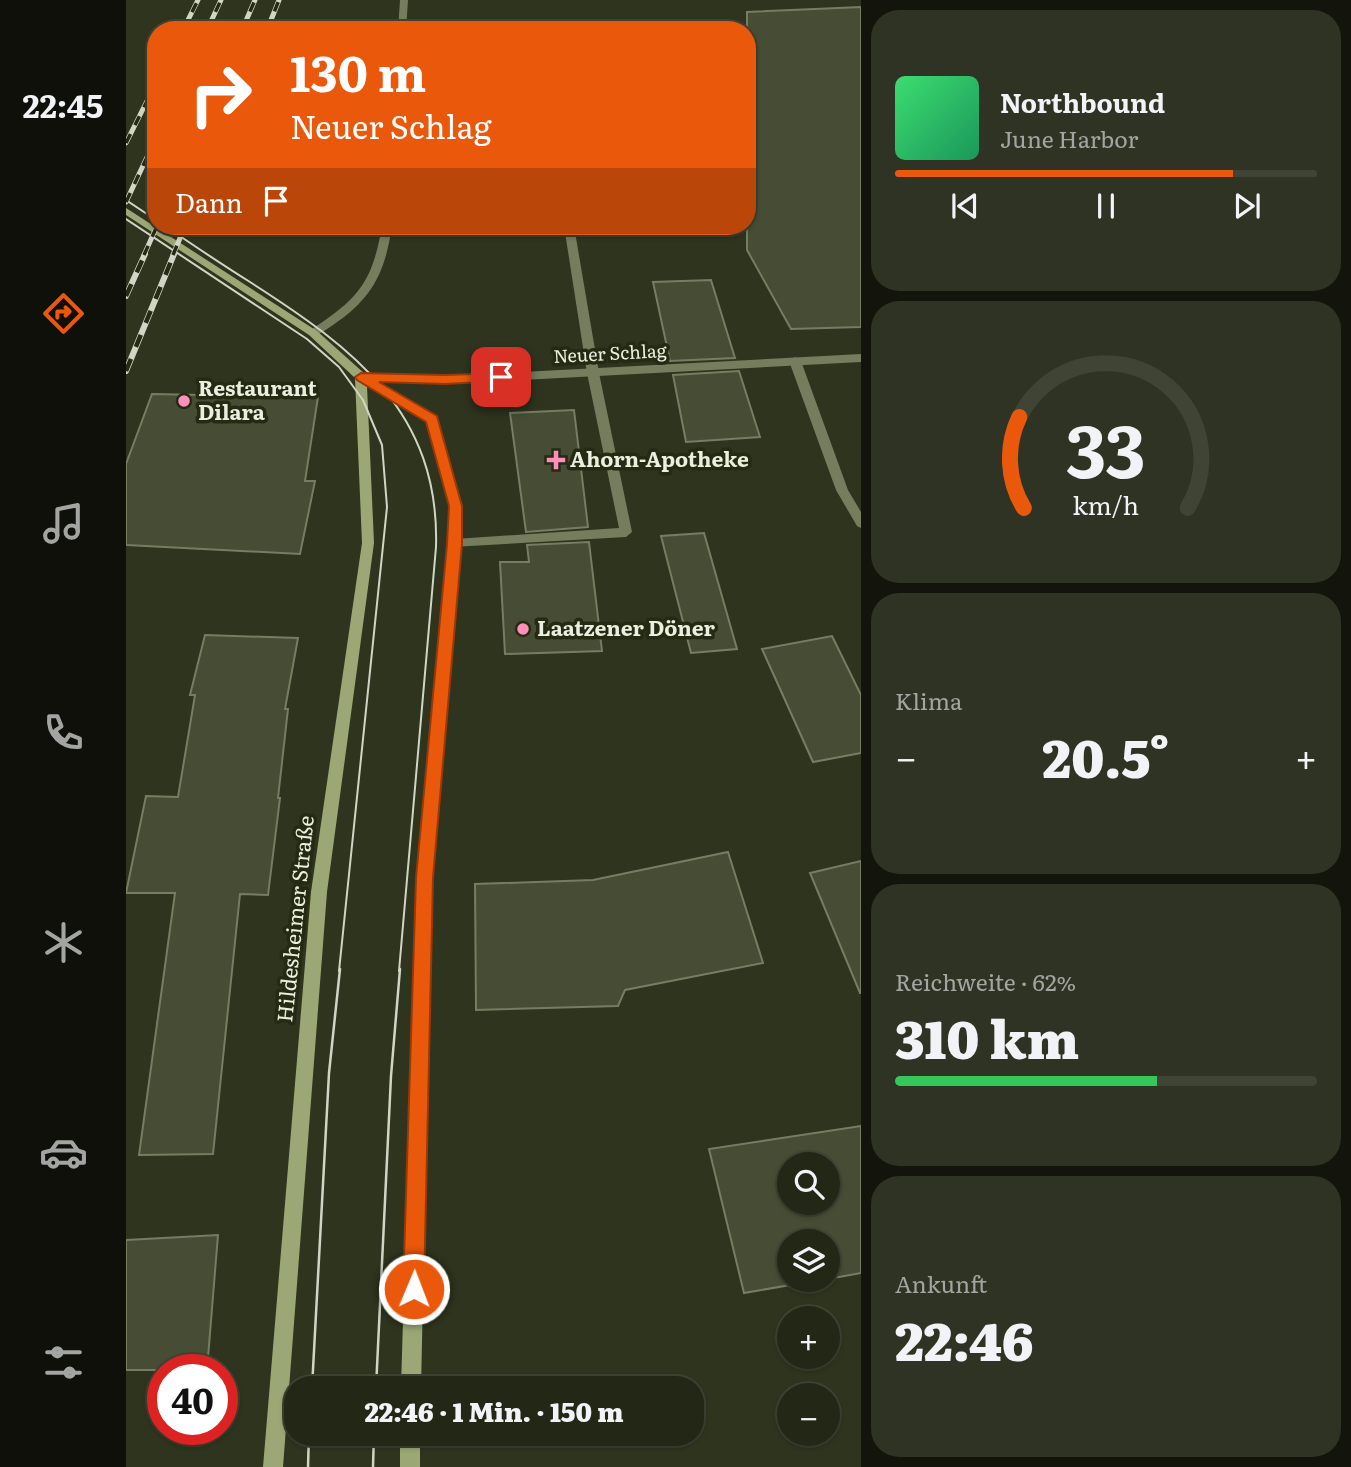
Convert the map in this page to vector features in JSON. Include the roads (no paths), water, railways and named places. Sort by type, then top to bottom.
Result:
[{"type":"street","points":[[403,21],[404,0]]},
{"type":"street","points":[[126,211],[147,225]]},
{"type":"street","points":[[163,235],[313,333],[361,377],[432,419],[456,506],[424,878],[411,1376]]},
{"type":"street","points":[[313,333],[355,303],[371,286],[382,261],[386,235]]},
{"type":"street","points":[[454,544],[625,532],[593,373],[570,235]]},
{"type":"street","name":"Neuer Schlag","points":[[361,377],[445,380],[861,358]]},
{"type":"street","points":[[795,361],[842,490],[861,523]]},
{"type":"street","name":"Hildesheimer Straße","points":[[273,1467],[319,892],[368,543],[361,377]]},
{"type":"street","points":[[410,1446],[410,1467]]},
{"type":"tram line","points":[[126,200],[147,214]]},
{"type":"tram line","points":[[126,219],[147,233]]},
{"type":"tram line","points":[[150,235],[307,339],[339,367],[363,400],[382,445],[387,507],[339,971]]},
{"type":"tram line","points":[[179,235],[288,307],[355,359],[383,389],[406,421],[423,458],[433,500],[436,547],[399,971]]},
{"type":"tram line","points":[[313,1376],[329,1073],[340,969]]},
{"type":"tram line","points":[[377,1376],[391,1076],[400,969]]},
{"type":"tram line","points":[[308,1467],[309,1446]]},
{"type":"tram line","points":[[373,1467],[374,1446]]},
{"type":"railway","points":[[188,21],[198,0]]},
{"type":"railway","points":[[211,21],[221,0]]},
{"type":"railway","points":[[246,21],[255,0]]},
{"type":"railway","points":[[271,21],[279,0]]},
{"type":"railway","points":[[126,143],[147,101]]},
{"type":"railway","points":[[126,202],[147,157]]},
{"type":"railway","points":[[144,255],[153,235]]},
{"type":"railway","points":[[173,255],[181,235]]},
{"type":"railway","points":[[126,296],[145,254]]},
{"type":"railway","points":[[126,371],[174,254]]},
{"type":"place","name":"Restaurant Dilara","points":[[184,401]]},
{"type":"place","name":"Ahorn-Apotheke","points":[[556,460]]},
{"type":"place","name":"Laatzener Döner","points":[[523,629]]}]
